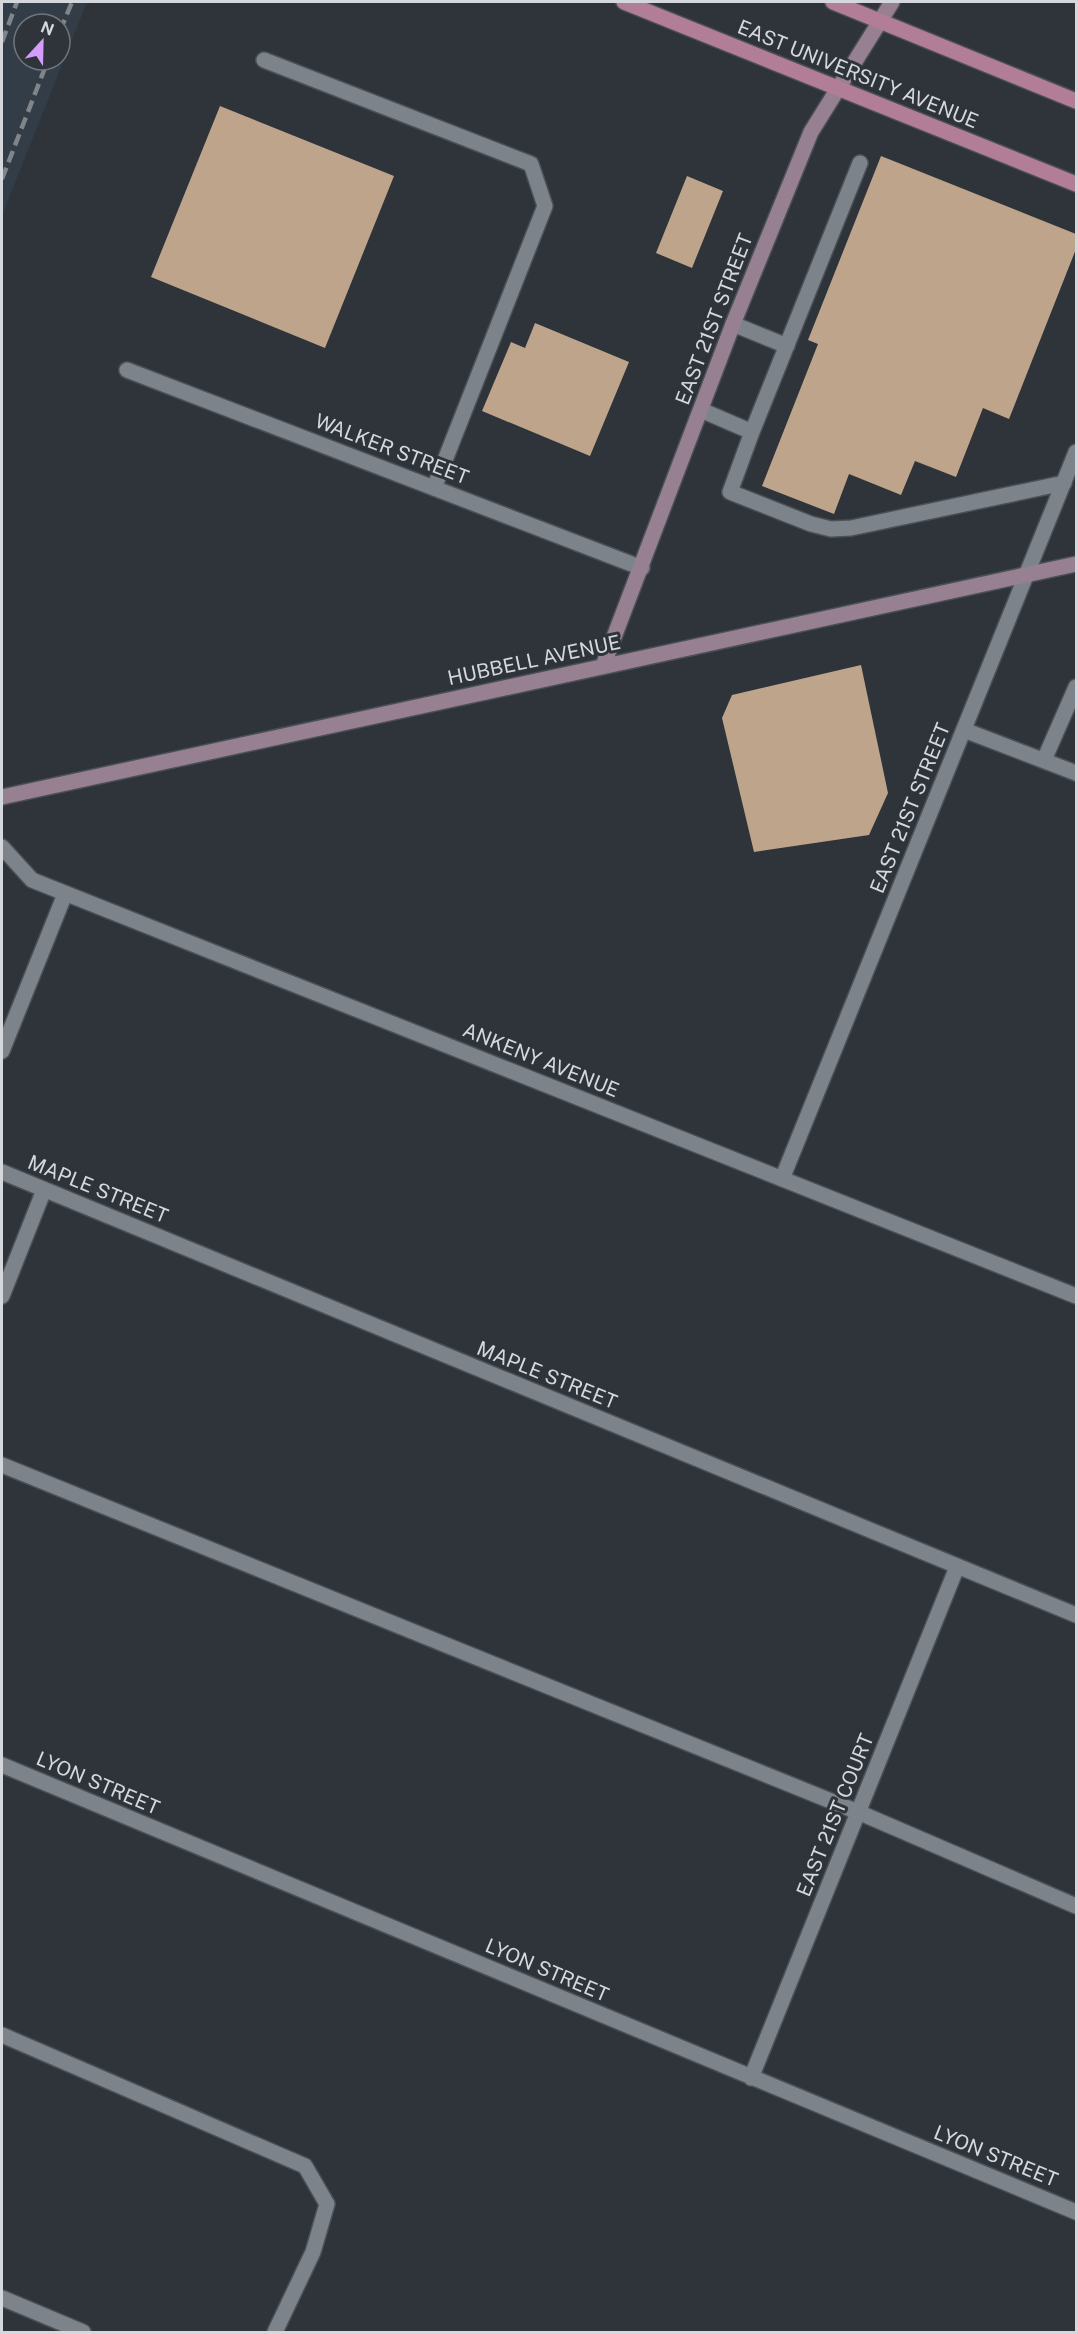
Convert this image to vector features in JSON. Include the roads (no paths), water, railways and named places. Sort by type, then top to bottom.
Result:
[{"type":"main road","name":"EAST UNIVERSITY AVENUE","points":[[624,2],[1077,184]]},
{"type":"main road","points":[[833,2],[1077,101]]},
{"type":"main road","name":"EAST 21ST STREET","points":[[603,666],[733,324],[811,132],[892,2]]},
{"type":"main road","name":"HUBBELL AVENUE","points":[[2,797],[1077,564]]},
{"type":"street","points":[[264,60],[531,164],[545,206],[434,488]]},
{"type":"street","points":[[860,163],[730,492],[811,524],[831,529],[851,528],[1064,483]]},
{"type":"street","points":[[733,324],[787,346]]},
{"type":"street","name":"WALKER STREET","points":[[127,370],[642,568]]},
{"type":"street","points":[[701,410],[752,432]]},
{"type":"street","name":"EAST 21ST STREET","points":[[782,1179],[1077,453]]},
{"type":"street","points":[[1044,760],[1077,687]]},
{"type":"street","points":[[964,730],[1077,773]]},
{"type":"street","name":"ANKENY AVENUE","points":[[2,847],[32,880],[65,894],[1077,1296]]},
{"type":"street","points":[[2,1051],[65,894]]},
{"type":"street","name":"MAPLE STREET","points":[[2,1172],[1077,1615]]},
{"type":"street","points":[[2,1296],[44,1190]]},
{"type":"street","points":[[2,1465],[858,1812],[1077,1906]]},
{"type":"street","name":"EAST 21ST COURT","points":[[751,2078],[957,1567]]},
{"type":"street","name":"LYON STREET","points":[[2,1765],[1077,2212]]},
{"type":"street","points":[[2,2035],[305,2166],[327,2204],[313,2252],[275,2332]]},
{"type":"street","points":[[2,2298],[83,2332]]},
{"type":"railway","points":[[2,42],[17,2]]},
{"type":"railway","points":[[68,12],[72,2]]},
{"type":"railway","points":[[2,179],[43,72]]}]
